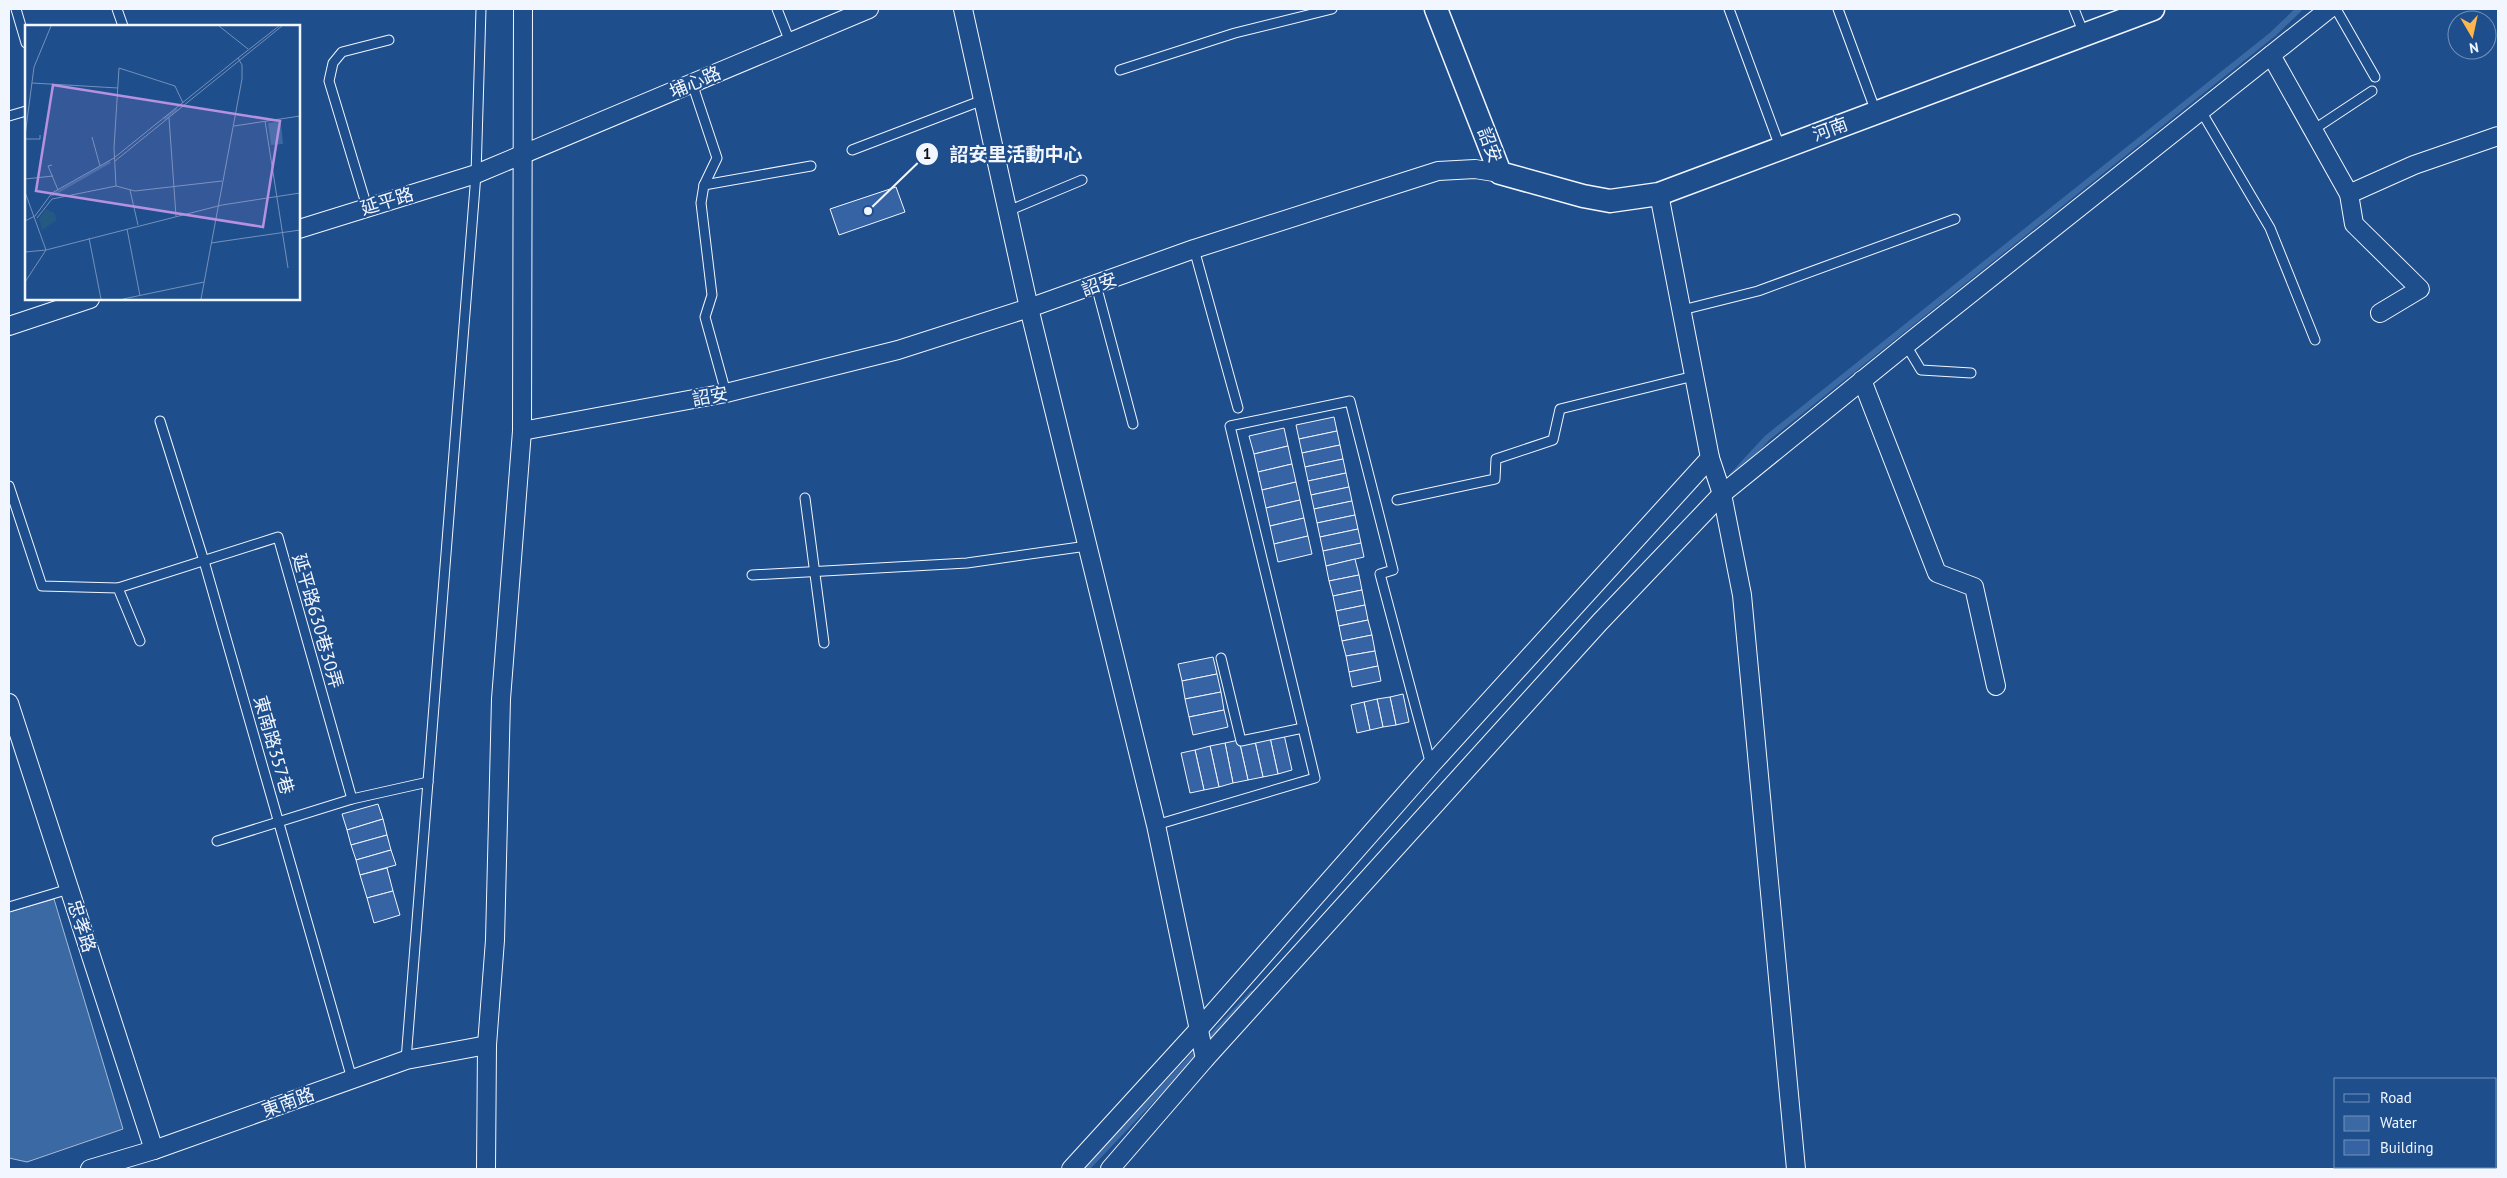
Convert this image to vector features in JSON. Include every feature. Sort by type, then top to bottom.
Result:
[{"type":"street","points":[[486,1169],[487,1045],[495,940],[500,699],[522,431],[523,9]]},
{"type":"street","name":"埔心路","points":[[476,174],[869,9]]},
{"type":"street","points":[[963,9],[1029,308],[1156,825],[1205,1058]]},
{"type":"street","name":"詔安","points":[[1436,9],[1500,173]]},
{"type":"street","name":"河南","points":[[1500,173],[1582,196],[1610,201],[1659,194],[2153,9]]},
{"type":"street","points":[[1110,1169],[1205,1058],[1600,622],[1722,494],[1862,380],[2329,9]]},
{"type":"street","points":[[2271,55],[2350,194],[2354,224],[2420,289],[2380,314]]},
{"type":"street","points":[[2350,194],[2414,165],[2498,136]]},
{"type":"street","name":"詔安","points":[[522,431],[726,394],[898,350],[1029,308],[1194,250],[1438,171],[1475,169],[1500,173]]},
{"type":"street","name":"延平路","points":[[300,229],[476,174]]},
{"type":"street","points":[[1659,194],[1710,458],[1722,494],[1742,595],[1796,1169]]},
{"type":"street","points":[[9,326],[87,300]]},
{"type":"street","points":[[1862,380],[1937,573],[1974,587],[1996,686]]},
{"type":"street","points":[[1071,1169],[1198,1030],[1431,765],[1710,458]]},
{"type":"street","name":"忠孝路","points":[[9,703],[154,1150]]},
{"type":"street","name":"東南路","points":[[90,1169],[154,1150],[406,1060],[487,1045]]},
{"type":"lane","points":[[16,9],[25,40]]},
{"type":"lane","points":[[117,9],[123,25]]},
{"type":"lane","points":[[406,1060],[476,174],[481,9]]},
{"type":"lane","points":[[777,9],[790,42]]},
{"type":"lane","points":[[1120,70],[1235,33],[1332,9]]},
{"type":"lane","points":[[1729,9],[1780,148]]},
{"type":"lane","points":[[1838,9],[1876,112]]},
{"type":"lane","points":[[2074,9],[2084,34]]},
{"type":"lane","points":[[2336,9],[2375,77]]},
{"type":"lane","points":[[367,207],[330,81],[333,63],[342,52],[389,40]]},
{"type":"lane","points":[[692,83],[717,158],[704,185],[701,203],[712,295],[705,317],[726,394]]},
{"type":"lane","points":[[2313,130],[2372,91]]},
{"type":"lane","points":[[852,150],[983,100]]},
{"type":"lane","points":[[9,116],[25,111]]},
{"type":"lane","points":[[2201,111],[2270,228],[2315,340]]},
{"type":"lane","points":[[704,185],[811,166]]},
{"type":"lane","points":[[1008,211],[1082,180]]},
{"type":"lane","points":[[1682,310],[1758,291],[1955,219]]},
{"type":"lane","points":[[1194,250],[1238,408]]},
{"type":"lane","points":[[1096,285],[1133,424]]},
{"type":"lane","points":[[1906,345],[1921,370],[1970,373]]},
{"type":"lane","points":[[1397,500],[1495,479],[1496,459],[1553,440],[1560,409],[1694,376]]},
{"type":"lane","points":[[1156,825],[1315,778],[1230,426],[1350,401],[1393,570],[1380,574],[1431,765]]},
{"type":"lane","name":"東南路357巷","points":[[160,421],[204,561],[352,1079]]},
{"type":"lane","name":"延平路630巷30弄","points":[[9,486],[42,586],[118,588],[278,537],[352,799]]},
{"type":"lane","points":[[805,498],[824,643]]},
{"type":"lane","points":[[752,575],[967,563],[1087,546]]},
{"type":"lane","points":[[118,588],[140,640]]},
{"type":"lane","points":[[1221,658],[1241,741],[1303,728]]},
{"type":"lane","points":[[217,841],[352,799],[428,782]]},
{"type":"lane","points":[[9,907],[69,889]]},
{"type":"water","points":[[54,899],[123,1129],[27,1162],[9,1158],[9,912]]},
{"type":"building","points":[[896,187],[905,212],[839,235],[830,209]]},
{"type":"building","points":[[1334,417],[1337,431],[1299,439],[1296,425]]},
{"type":"building","points":[[1284,428],[1288,446],[1254,454],[1249,436]]},
{"type":"building","points":[[1337,431],[1340,445],[1302,453],[1299,439]]},
{"type":"building","points":[[1340,445],[1343,459],[1305,467],[1302,453]]},
{"type":"building","points":[[1288,446],[1292,464],[1258,472],[1254,454]]},
{"type":"building","points":[[1343,459],[1346,473],[1308,481],[1305,467]]},
{"type":"building","points":[[1292,464],[1296,482],[1262,490],[1258,472]]},
{"type":"building","points":[[1346,473],[1349,487],[1311,495],[1308,481]]},
{"type":"building","points":[[1296,482],[1300,500],[1266,508],[1262,490]]},
{"type":"building","points":[[1349,487],[1352,501],[1314,509],[1311,495]]},
{"type":"building","points":[[1300,500],[1304,518],[1270,526],[1266,508]]},
{"type":"building","points":[[1352,501],[1355,515],[1317,523],[1314,509]]},
{"type":"building","points":[[1355,515],[1358,529],[1320,537],[1317,523]]},
{"type":"building","points":[[1304,518],[1308,536],[1274,544],[1270,526]]},
{"type":"building","points":[[1358,529],[1361,543],[1323,551],[1320,537]]},
{"type":"building","points":[[1308,536],[1312,554],[1278,562],[1274,544]]},
{"type":"building","points":[[1361,543],[1364,557],[1326,566],[1323,551]]},
{"type":"building","points":[[1355,559],[1359,575],[1329,581],[1326,566]]},
{"type":"building","points":[[1359,575],[1362,590],[1333,596],[1329,581]]},
{"type":"building","points":[[1362,590],[1365,605],[1336,611],[1333,596]]},
{"type":"building","points":[[1365,605],[1368,620],[1339,626],[1336,611]]},
{"type":"building","points":[[1368,620],[1372,635],[1342,641],[1339,626]]},
{"type":"building","points":[[1372,635],[1375,651],[1346,656],[1342,641]]},
{"type":"building","points":[[1375,651],[1378,666],[1349,672],[1346,656]]},
{"type":"building","points":[[1213,657],[1217,674],[1182,681],[1178,664]]},
{"type":"building","points":[[1378,666],[1381,681],[1352,687],[1349,672]]},
{"type":"building","points":[[1217,674],[1221,692],[1185,699],[1182,681]]},
{"type":"building","points":[[1221,692],[1224,710],[1189,717],[1185,699]]},
{"type":"building","points":[[1403,694],[1409,722],[1396,725],[1390,697]]},
{"type":"building","points":[[1390,697],[1396,725],[1383,727],[1377,699]]},
{"type":"building","points":[[1377,699],[1383,727],[1370,730],[1364,702]]},
{"type":"building","points":[[1364,702],[1370,730],[1357,733],[1351,705]]},
{"type":"building","points":[[1224,710],[1228,727],[1193,735],[1189,717]]},
{"type":"building","points":[[1283,730],[1292,770],[1278,774],[1269,733]]},
{"type":"building","points":[[1269,733],[1278,774],[1263,777],[1254,737]]},
{"type":"building","points":[[1254,737],[1263,777],[1248,780],[1239,740]]},
{"type":"building","points":[[1239,740],[1248,780],[1233,783],[1225,743]]},
{"type":"building","points":[[1225,743],[1233,783],[1219,787],[1210,746]]},
{"type":"building","points":[[1210,746],[1219,787],[1204,790],[1195,750]]},
{"type":"building","points":[[1195,750],[1204,790],[1190,793],[1181,753]]},
{"type":"building","points":[[378,804],[383,819],[347,830],[342,814]]},
{"type":"building","points":[[383,819],[387,835],[351,845],[347,830]]},
{"type":"building","points":[[387,835],[391,850],[356,860],[351,845]]},
{"type":"building","points":[[391,850],[396,865],[360,875],[356,860]]},
{"type":"building","points":[[387,868],[393,891],[367,898],[360,875]]},
{"type":"building","points":[[393,891],[400,915],[374,923],[367,898]]},
{"type":"waterway","points":[[1733,475],[1767,438],[2273,34],[2299,9]]},
{"type":"waterway","points":[[1086,1169],[1252,994]]},
{"type":"place","name":"詔安里活動中心","points":[[868,211]]}]
